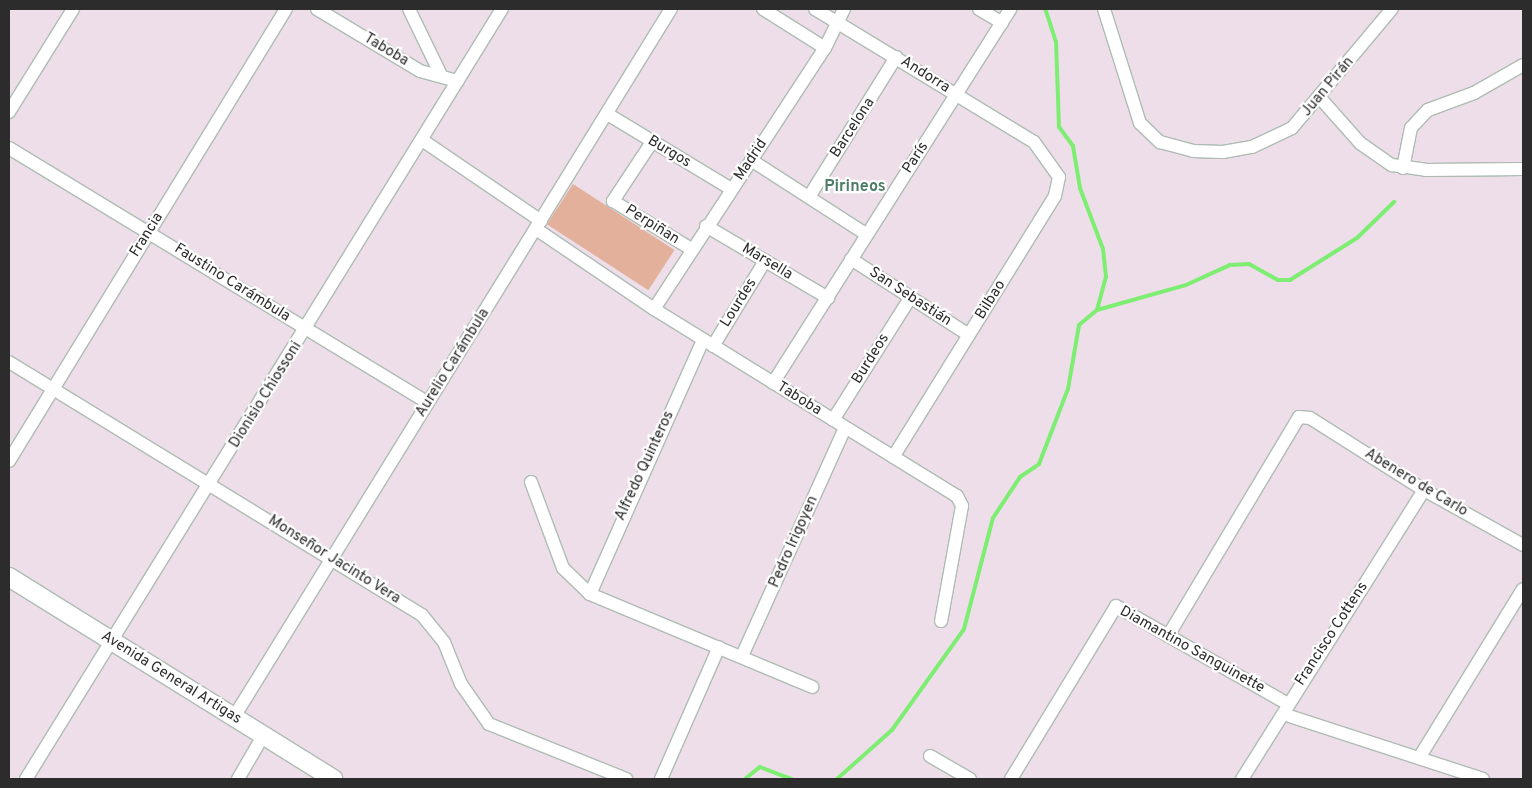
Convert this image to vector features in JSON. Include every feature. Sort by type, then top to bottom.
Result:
[{"type":"main road","name":"Avenida General Artigas","points":[[9,577],[333,779]]},
{"type":"street","points":[[9,112],[73,9]]},
{"type":"street","name":"Francia","points":[[9,461],[286,9]]},
{"type":"street","name":"Taboba","points":[[318,9],[420,71],[440,73],[458,81]]},
{"type":"street","points":[[409,9],[440,73]]},
{"type":"street","name":"Dionisio Chiossoni","points":[[26,779],[307,329],[502,9]]},
{"type":"street","name":"Aurelio Carámbula","points":[[234,717],[608,115],[671,9]]},
{"type":"street","name":"Andorra","points":[[815,9],[1034,142]]},
{"type":"street","name":"Madrid","points":[[654,309],[706,226],[825,48],[844,9]]},
{"type":"street","points":[[980,9],[1002,24]]},
{"type":"street","name":"París","points":[[773,383],[1010,9]]},
{"type":"street","name":"Juan Pirán","points":[[1104,9],[1128,98],[1140,123],[1160,142],[1193,151],[1252,147],[1292,128],[1320,99],[1392,9]]},
{"type":"street","points":[[770,10],[825,48]]},
{"type":"street","name":"Barcelona","points":[[808,197],[896,57]]},
{"type":"street","points":[[1403,168],[1411,128],[1428,110],[1474,93],[1523,65]]},
{"type":"street","points":[[1320,99],[1360,144],[1403,168],[1523,169]]},
{"type":"street","name":"Burgos","points":[[608,115],[731,189]]},
{"type":"street","name":"Taboba","points":[[422,140],[654,309],[957,496],[962,506],[940,621]]},
{"type":"street","name":"Perpiñan","points":[[652,142],[613,201],[691,249]]},
{"type":"street","name":"Bilbao","points":[[893,457],[1055,196],[1059,177],[1034,142]]},
{"type":"street","name":"Faustino Carámbula","points":[[9,148],[428,403]]},
{"type":"street","points":[[751,160],[866,234]]},
{"type":"street","name":"Marsella","points":[[706,226],[828,298]]},
{"type":"street","name":"San Sebastián","points":[[851,259],[969,335]]},
{"type":"street","name":"Lourdes","points":[[708,343],[765,261]]},
{"type":"street","name":"Burdeos","points":[[833,420],[910,298]]},
{"type":"street","name":"Alfredo Quinteros","points":[[590,594],[708,343]]},
{"type":"street","name":"Monseñor Jacinto Vera","points":[[9,362],[210,484],[434,626],[461,684],[489,724],[626,779]]},
{"type":"street","name":"Abenero de Carlo","points":[[1168,636],[1292,422],[1298,417],[1310,418],[1424,490],[1523,545]]},
{"type":"street","name":"Pedro Irigoyen","points":[[742,656],[844,428]]},
{"type":"street","points":[[531,482],[563,568],[590,594],[742,656],[812,687]]},
{"type":"street","name":"Francisco Cottens","points":[[1242,779],[1424,490]]},
{"type":"street","points":[[1419,758],[1523,589]]},
{"type":"street","name":"Diamantino Sanguinette","points":[[1011,779],[1116,606],[1286,709],[1419,758],[1483,779]]},
{"type":"street","points":[[662,779],[719,648]]},
{"type":"street","points":[[238,779],[263,736]]},
{"type":"street","points":[[930,756],[970,779]]},
{"type":"shaded area","points":[[573,184],[674,250],[648,290],[547,224]]},
{"type":"waterway","points":[[837,779],[892,730],[964,629],[993,518],[1020,477],[1039,464],[1068,389],[1079,325],[1097,310],[1106,277],[1103,249],[1080,188],[1073,146],[1059,127],[1056,42],[1045,9]]},
{"type":"waterway","points":[[1097,310],[1186,285],[1230,265],[1249,264],[1278,280],[1290,280],[1357,238],[1394,202]]},
{"type":"waterway","points":[[745,779],[760,767],[792,779]]},
{"type":"district","name":"Pirineos","points":[[855,187]]}]
